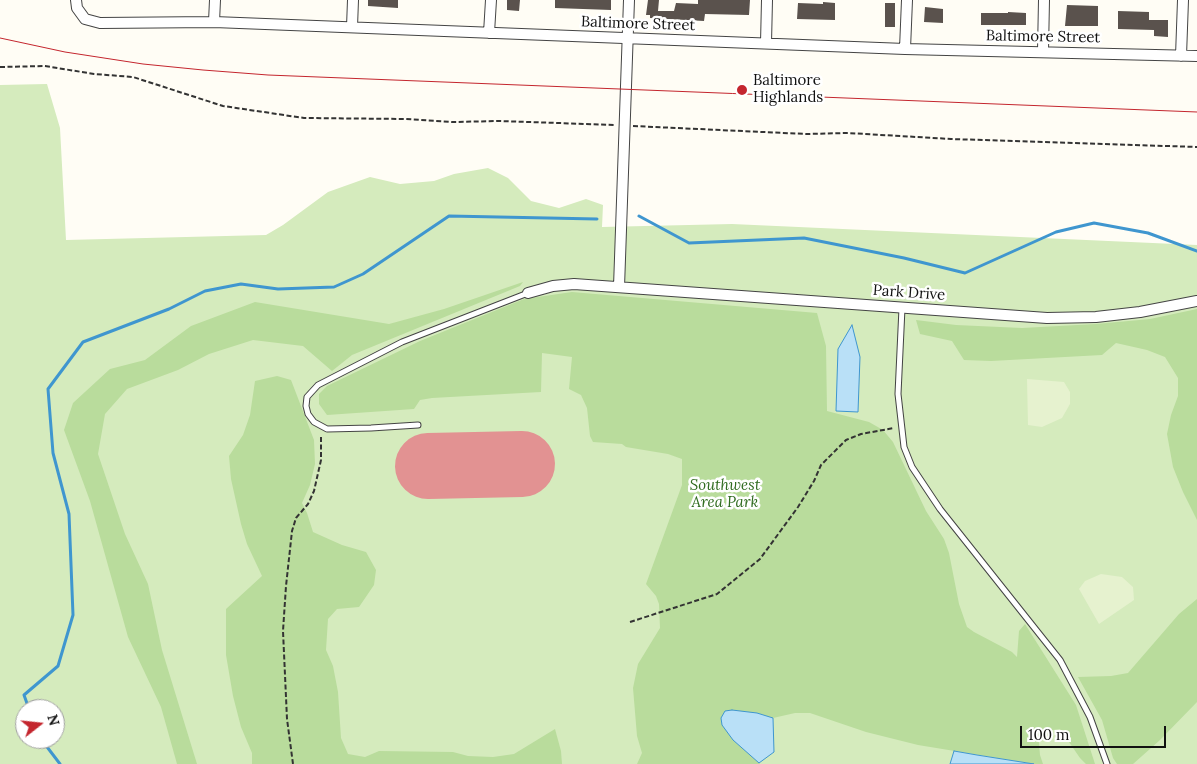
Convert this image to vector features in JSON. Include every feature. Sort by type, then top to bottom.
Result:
[{"type":"street","name":"Baltimore Street","points":[[76,0],[85,19],[100,23],[214,22],[905,49],[1197,56]]},
{"type":"street","points":[[214,0],[214,22]]},
{"type":"street","points":[[352,28],[353,0]]},
{"type":"street","points":[[490,33],[491,0]]},
{"type":"street","points":[[618,287],[629,0]]},
{"type":"street","points":[[766,43],[767,0]]},
{"type":"street","points":[[905,49],[907,0]]},
{"type":"street","points":[[1043,51],[1044,0]]},
{"type":"street","points":[[1181,56],[1183,0]]},
{"type":"street","name":"Park Drive","points":[[528,293],[554,286],[574,284],[1047,318],[1131,313],[1197,301]]},
{"type":"lane","points":[[418,425],[327,429],[314,422],[308,414],[306,406],[307,397],[311,390],[318,385],[402,342],[528,293]]},
{"type":"lane","points":[[902,308],[898,394],[904,446],[912,467],[940,509],[1060,660],[1090,717],[1107,764]]},
{"type":"path","points":[[0,67],[46,66],[94,74],[133,77],[223,106],[304,118],[624,125],[806,134],[848,133],[951,139],[1197,147]]},
{"type":"path","points":[[293,764],[287,719],[283,631],[286,586],[292,531],[296,518],[308,504],[318,478],[321,460],[321,426]]},
{"type":"path","points":[[630,622],[717,594],[760,559],[798,508],[821,465],[846,440],[861,434],[901,427]]},
{"type":"green space","name":"Southwest Area Park","points":[[47,84],[60,128],[66,240],[266,235],[328,192],[370,177],[400,184],[434,181],[454,174],[488,168],[508,178],[531,201],[559,208],[586,199],[603,205],[602,227],[732,224],[1197,245],[1197,764],[0,764],[0,85]]},
{"type":"green space","points":[[523,282],[520,286],[352,355],[332,371],[303,346],[253,340],[209,354],[178,370],[127,389],[105,414],[98,454],[125,534],[148,584],[162,650],[197,764],[177,764],[161,707],[128,637],[90,501],[64,430],[73,403],[110,369],[145,360],[191,326],[255,302],[389,324],[444,309]]},
{"type":"green space","points":[[572,292],[817,313],[826,346],[827,411],[869,422],[883,430],[893,442],[926,511],[944,539],[949,553],[959,604],[967,627],[1012,652],[1017,657],[1019,631],[1025,624],[1076,705],[1095,764],[1086,764],[1080,758],[1060,729],[1038,732],[1040,755],[1043,764],[1034,764],[918,745],[866,732],[810,713],[795,713],[773,718],[757,713],[733,740],[760,764],[637,764],[642,753],[637,736],[633,688],[638,664],[660,628],[659,604],[656,596],[646,584],[682,485],[682,459],[668,454],[626,447],[622,444],[593,442],[590,436],[587,408],[581,395],[569,389],[572,357],[542,353],[541,392],[432,398],[420,400],[414,409],[327,415],[319,404],[319,394],[327,386],[420,341],[524,299]]},
{"type":"green space","points":[[1197,309],[1197,520],[1173,467],[1167,434],[1178,396],[1178,378],[1165,357],[1147,350],[1116,343],[1102,355],[991,361],[964,360],[952,341],[920,334],[916,320],[956,325],[1022,328],[1150,319]]},
{"type":"green space","points":[[277,376],[291,380],[314,440],[315,464],[310,485],[302,503],[313,532],[342,545],[366,552],[376,570],[374,585],[359,607],[337,609],[328,619],[326,650],[333,666],[338,692],[341,738],[348,754],[365,757],[379,751],[453,752],[468,756],[493,757],[514,754],[555,729],[561,751],[562,764],[252,764],[252,753],[241,727],[233,696],[226,655],[226,609],[262,576],[247,544],[241,524],[231,479],[229,456],[243,435],[250,415],[255,381]]},
{"type":"green space","points":[[1027,379],[1064,382],[1070,392],[1070,404],[1062,418],[1042,427],[1028,425]]},
{"type":"green space","points":[[1101,574],[1122,577],[1133,587],[1134,600],[1099,624],[1079,589],[1085,581]]},
{"type":"green space","points":[[1197,599],[1197,702],[1160,740],[1133,764],[1117,764],[1113,758],[1102,720],[1078,677],[1111,676],[1128,673],[1179,614]]},
{"type":"water","points":[[852,325],[860,357],[858,412],[836,411],[838,349]]},
{"type":"water","points":[[725,711],[757,713],[773,718],[774,752],[759,763],[733,740],[722,725],[721,718]]},
{"type":"water","points":[[954,751],[977,755],[1034,764],[950,764]]},
{"type":"building","points":[[368,0],[398,0],[398,8],[368,6]]},
{"type":"building","points":[[507,0],[520,0],[519,11],[507,10]]},
{"type":"building","points":[[555,0],[611,0],[611,10],[555,8]]},
{"type":"building","points":[[648,0],[659,0],[658,11],[674,11],[676,3],[698,4],[698,0],[750,0],[749,15],[705,14],[704,21],[650,18],[650,15],[646,15]]},
{"type":"building","points":[[823,2],[835,3],[835,20],[797,19],[798,3],[823,4]]},
{"type":"building","points":[[885,3],[895,3],[895,27],[885,27]]},
{"type":"building","points":[[1067,5],[1098,6],[1098,26],[1065,26]]},
{"type":"building","points":[[925,7],[943,9],[943,23],[924,22]]},
{"type":"building","points":[[1118,11],[1149,12],[1149,20],[1168,20],[1168,37],[1154,36],[1154,30],[1118,29]]},
{"type":"building","points":[[981,13],[1026,13],[1026,25],[981,25]]},
{"type":"waterway","points":[[25,699],[24,695],[58,666],[73,615],[69,514],[53,453],[48,389],[83,342],[169,309],[205,291],[241,284],[278,289],[334,287],[363,274],[449,216],[597,219]]},
{"type":"waterway","points":[[639,216],[689,243],[804,238],[904,258],[965,273],[1056,232],[1094,223],[1148,233],[1197,251]]},
{"type":"waterway","points":[[49,749],[60,764]]},
{"type":"runway","points":[[428,466],[522,464]]},
{"type":"tram line","points":[[0,38],[65,52],[143,64],[268,75],[1197,112]]},
{"type":"place","name":"Baltimore Highlands","points":[[742,90]]}]
